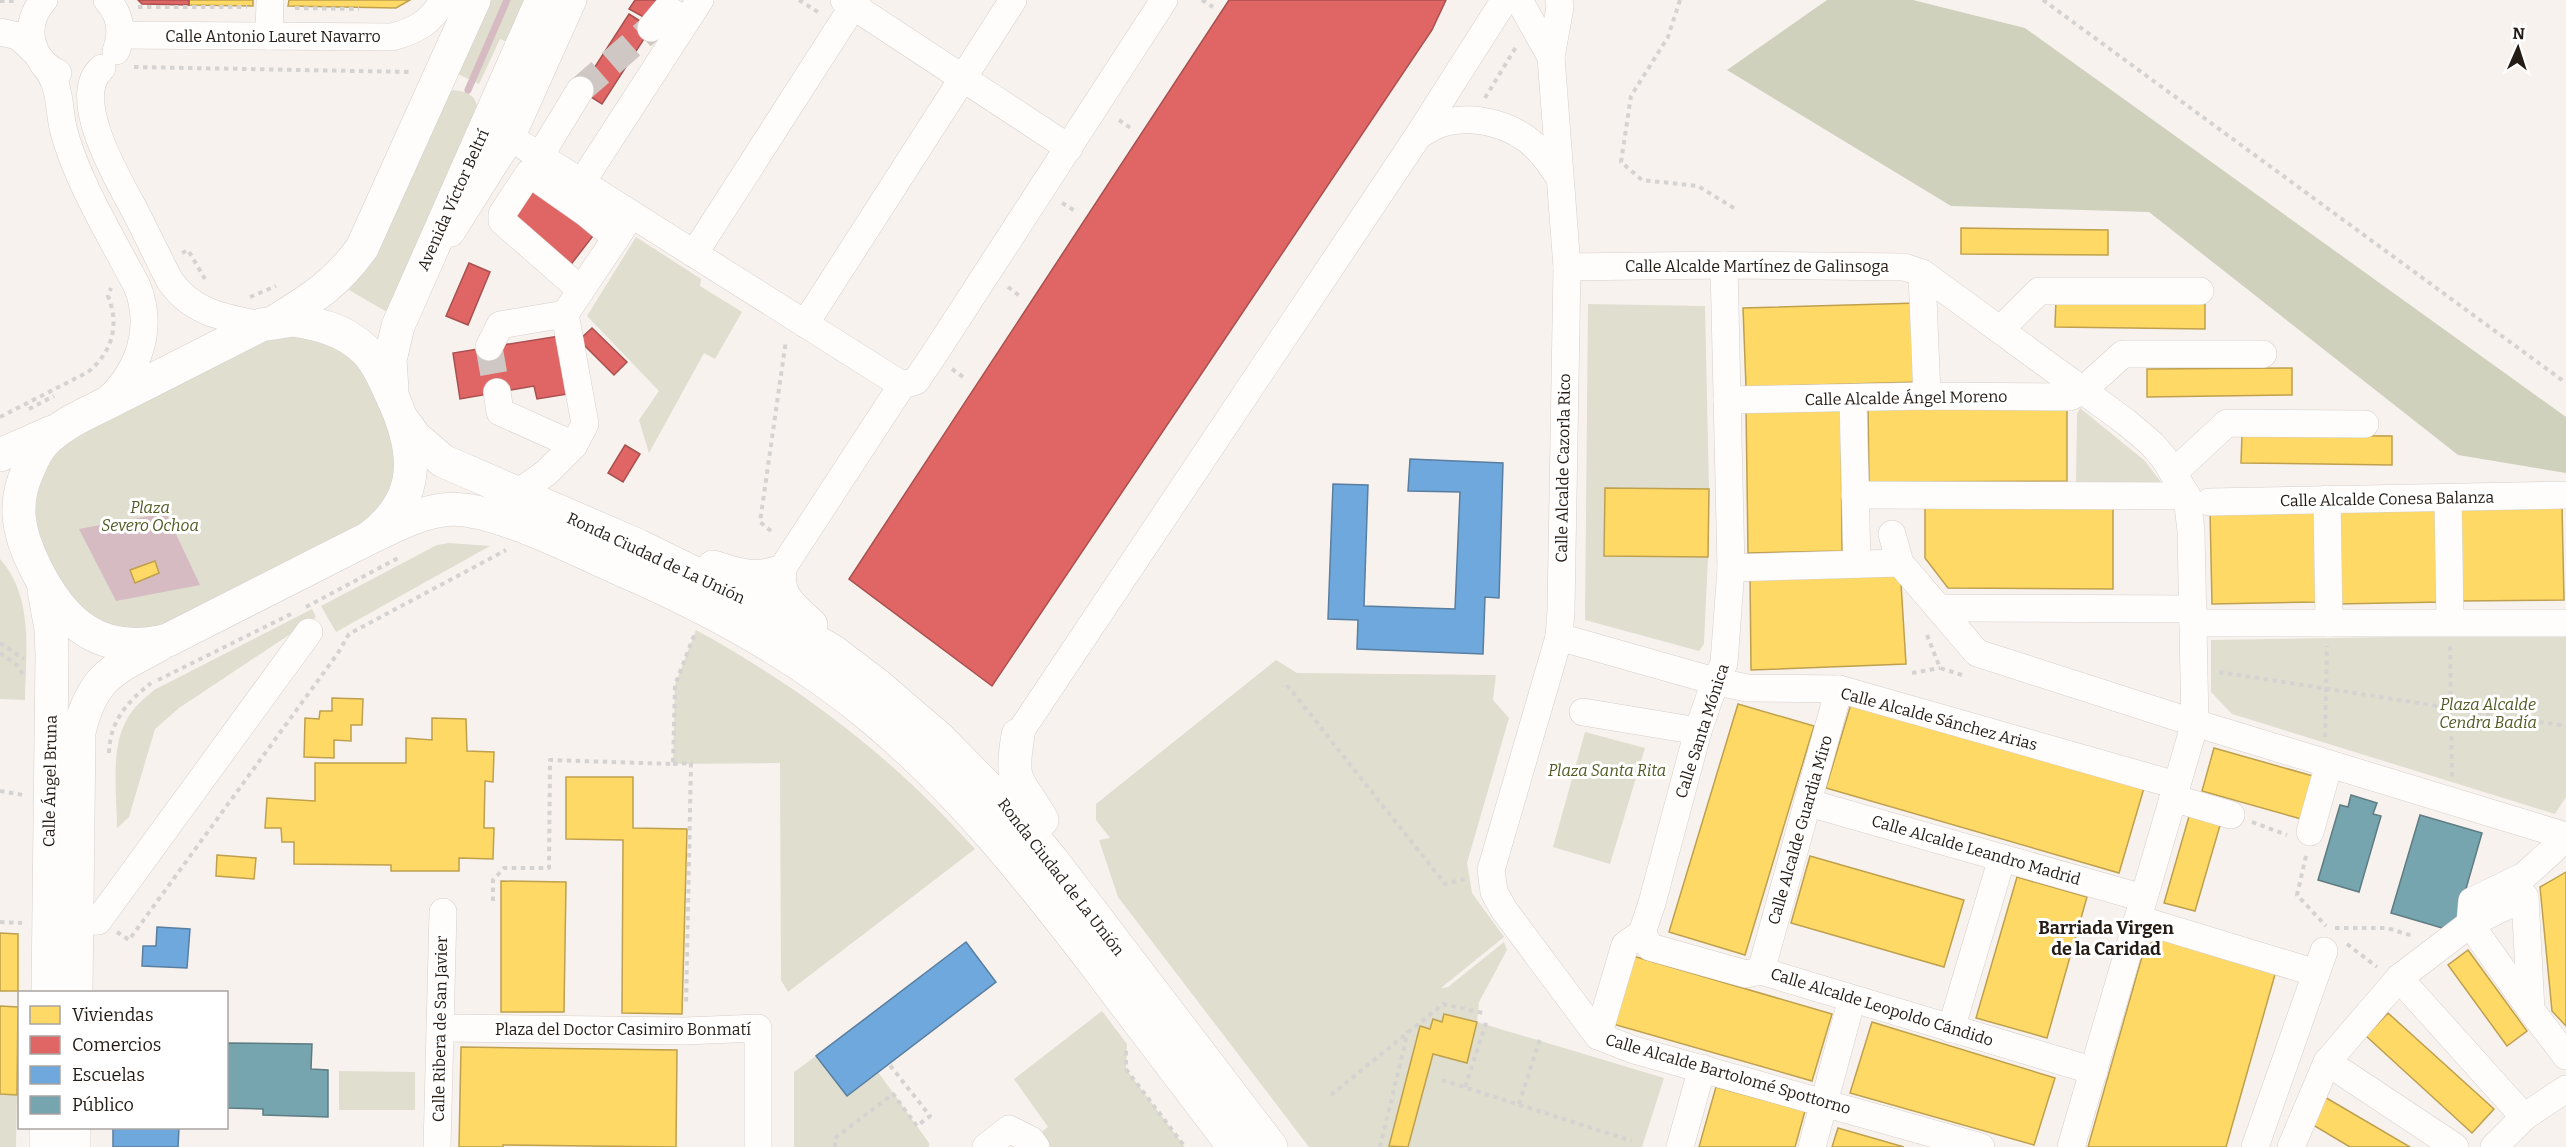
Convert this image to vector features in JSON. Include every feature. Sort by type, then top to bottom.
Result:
[{"type":"main road","points":[[0,455],[77,408],[263,316],[327,288],[341,276],[362,248],[474,0]]},
{"type":"main road","name":"Avenida Víctor Beltrí","points":[[401,414],[390,375],[390,360],[396,333],[406,305],[542,0]]},
{"type":"main road","points":[[0,521],[13,531],[31,559],[49,596],[63,613],[94,635],[111,642],[131,645],[150,645],[168,640],[369,538],[395,516],[407,486],[411,461],[401,414],[376,364],[364,349],[348,336],[312,323],[263,316]]},
{"type":"main road","points":[[31,559],[18,514],[24,480],[36,453],[77,408]]},
{"type":"main road","name":"Ronda Ciudad de La Unión","points":[[401,414],[415,437],[443,461],[693,571],[766,610],[834,652],[876,684],[947,747],[1012,812],[1271,1147]]},
{"type":"main road","name":"Ronda Ciudad de La Unión","points":[[369,538],[428,513],[442,510],[464,509],[487,514],[552,539],[692,603],[760,640],[842,694],[919,759],[1014,859],[1234,1147]]},
{"type":"main road","points":[[639,546],[750,578],[780,572],[778,586],[787,602],[876,684]]},
{"type":"main road","name":"Calle Ángel Bruna","points":[[31,559],[48,612],[52,655],[48,991]]},
{"type":"main road","name":"Calle Ángel Bruna","points":[[76,991],[79,732],[84,712],[91,695],[117,667],[168,640]]},
{"type":"main road","points":[[947,747],[971,755],[986,754],[1018,735]]},
{"type":"main road","points":[[1018,735],[1013,757],[1016,782],[1038,813],[1088,908]]},
{"type":"main road","points":[[46,1129],[46,1147]]},
{"type":"main road","points":[[74,1129],[74,1147]]},
{"type":"street","name":"Calle Antonio Lauret Navarro","points":[[120,35],[392,37],[407,33],[436,14],[443,0]]},
{"type":"street","points":[[406,305],[511,138],[573,0]]},
{"type":"street","points":[[796,327],[1013,0]]},
{"type":"street","points":[[780,572],[902,385],[916,381],[928,364],[1164,0]]},
{"type":"street","points":[[1510,3],[1538,8],[1550,0]]},
{"type":"street","points":[[1551,57],[1560,7],[1558,0]]},
{"type":"street","points":[[108,1],[118,16],[120,35],[117,50],[94,76],[91,87],[97,131],[107,157],[174,286],[198,307],[222,317],[263,316]]},
{"type":"street","points":[[1,32],[19,29],[35,3]]},
{"type":"street","points":[[35,3],[30,35],[39,57],[57,85],[62,124],[72,156],[132,278],[143,307],[142,345],[129,375],[108,399],[77,408]]},
{"type":"street","points":[[1510,3],[1551,57]]},
{"type":"street","points":[[1018,735],[1418,136],[1510,3]]},
{"type":"street","points":[[269,36],[272,5]]},
{"type":"street","points":[[694,254],[848,8],[964,77],[1069,148]]},
{"type":"street","points":[[582,183],[693,11],[667,9],[651,28]]},
{"type":"street","points":[[1,32],[18,36],[55,72],[75,77],[88,75],[102,68]]},
{"type":"street","name":"Calle Alcalde Cazorla Rico","points":[[1483,873],[1559,637],[1567,267],[1558,175],[1551,57]]},
{"type":"street","points":[[540,156],[580,90]]},
{"type":"street","points":[[1418,136],[1432,127],[1447,122],[1471,120],[1491,122],[1509,129],[1534,144],[1558,175]]},
{"type":"street","points":[[511,138],[694,254],[796,327],[902,385]]},
{"type":"street","points":[[581,290],[502,221],[502,214],[530,173],[586,213],[616,238]]},
{"type":"street","points":[[516,494],[546,473],[574,445],[585,424],[565,314],[632,214]]},
{"type":"street","name":"Calle Alcalde Martínez de Galinsoga","points":[[1567,267],[1724,265],[1904,267],[1922,273],[2151,444],[2173,473],[2198,499]]},
{"type":"street","name":"Calle Santa Mónica","points":[[1598,1036],[1633,939],[1652,903],[1698,731],[1724,663],[1728,638],[1731,567],[1724,265]]},
{"type":"street","points":[[1922,273],[1927,396]]},
{"type":"street","points":[[2000,330],[2039,291],[2200,291]]},
{"type":"street","points":[[489,347],[500,325],[565,314]]},
{"type":"street","points":[[2082,391],[2123,354],[2263,354]]},
{"type":"street","name":"Calle Alcalde Ángel Moreno","points":[[1727,400],[1927,396],[2070,397],[2082,391]]},
{"type":"street","points":[[497,392],[500,412],[574,445]]},
{"type":"street","points":[[1853,398],[1857,564]]},
{"type":"street","points":[[2173,473],[2227,423],[2365,424]]},
{"type":"street","name":"Calle Alcalde Conesa Balanza","points":[[1855,495],[2198,499],[2566,495]]},
{"type":"street","points":[[2448,498],[2450,622]]},
{"type":"street","points":[[2072,1147],[2194,723],[2191,531],[2198,499]]},
{"type":"street","points":[[2327,499],[2329,623]]},
{"type":"street","points":[[1892,534],[1900,563],[1977,653],[2194,723],[2327,753],[2562,835],[2524,876],[2472,900],[2470,924],[2566,1056]]},
{"type":"street","points":[[1731,567],[1900,563]]},
{"type":"street","points":[[1940,608],[2329,623],[2566,623]]},
{"type":"street","points":[[77,922],[98,921],[303,617]]},
{"type":"street","name":"Calle Alcalde Sánchez Arias","points":[[1559,637],[1718,682],[1747,688],[1839,689],[2174,792],[2231,815]]},
{"type":"street","name":"Calle Alcalde Guardia Miro","points":[[1761,971],[1839,689]]},
{"type":"street","points":[[1583,712],[1698,731]]},
{"type":"street","points":[[2310,837],[2327,753]]},
{"type":"street","name":"Calle Alcalde Leandro Madrid","points":[[1809,803],[2002,858],[2141,908],[2330,946]]},
{"type":"street","points":[[1951,1029],[2002,858]]},
{"type":"street","name":"Calle Alcalde Bartolomé Spottorno","points":[[1483,873],[1504,910],[1598,1036],[1634,1050],[1981,1147]]},
{"type":"street","points":[[2291,1147],[2327,1062],[2399,978],[2470,924],[2526,897],[2531,1010]]},
{"type":"street","name":"Calle Ribera de San Javier","points":[[437,1147],[442,1028],[443,912]]},
{"type":"street","name":"Calle Alcalde Leopoldo Cándido","points":[[1633,939],[1650,947],[1746,974],[1761,971],[2094,1071]]},
{"type":"street","points":[[2255,1147],[2330,946]]},
{"type":"street","points":[[2399,978],[2524,1117]]},
{"type":"street","points":[[1812,1147],[1852,999]]},
{"type":"street","name":"Plaza del Doctor Casimiro Bonmatí","points":[[442,1028],[685,1030],[758,1028],[758,1147]]},
{"type":"street","points":[[2327,1062],[2455,1147]]},
{"type":"street","points":[[1680,1147],[1702,1068]]},
{"type":"street","points":[[2494,1147],[2524,1117],[2566,1089]]},
{"type":"street","points":[[986,1147],[1009,1129],[1031,1140],[1036,1147]]},
{"type":"path","points":[[799,0],[848,8]]},
{"type":"path","points":[[1202,0],[1213,7]]},
{"type":"path","points":[[1680,0],[1668,37],[1630,96],[1621,162],[1642,180],[1698,186],[1737,210]]},
{"type":"path","points":[[2043,0],[2566,383]]},
{"type":"path","points":[[0,1],[35,3]]},
{"type":"path","points":[[147,7],[272,5],[364,9]]},
{"type":"path","points":[[1483,102],[1516,46]]},
{"type":"path","points":[[130,67],[416,72],[412,83]]},
{"type":"path","points":[[1119,120],[1132,129]]},
{"type":"path","points":[[1062,203],[1077,212]]},
{"type":"path","points":[[161,263],[188,250],[210,288]]},
{"type":"path","points":[[0,417],[88,372],[98,363],[106,354],[113,338],[113,308],[108,291],[132,278]]},
{"type":"path","points":[[240,298],[282,285],[263,316]]},
{"type":"path","points":[[1008,287],[1021,297]]},
{"type":"path","points":[[771,531],[760,522],[796,327]]},
{"type":"path","points":[[952,369],[966,379]]},
{"type":"path","points":[[0,423],[77,408]]},
{"type":"path","points":[[112,929],[129,940],[338,653],[349,634],[511,547],[502,543]]},
{"type":"path","points":[[109,763],[110,738],[117,717],[130,700],[151,683],[303,617],[404,555]]},
{"type":"path","points":[[2450,622],[2452,782]]},
{"type":"path","points":[[2327,753],[2326,689],[2329,623]]},
{"type":"path","points":[[689,627],[703,634]]},
{"type":"path","points":[[673,764],[675,685],[696,630]]},
{"type":"path","points":[[0,643],[24,659],[27,666]]},
{"type":"path","points":[[0,653],[18,664],[26,681]]},
{"type":"path","points":[[1912,673],[1940,668]]},
{"type":"path","points":[[2211,670],[2566,726]]},
{"type":"path","points":[[1287,685],[1445,884],[1483,873]]},
{"type":"path","points":[[493,901],[493,880],[504,868],[549,868],[550,760],[691,763],[685,1030]]},
{"type":"path","points":[[0,791],[24,795]]},
{"type":"path","points":[[2231,815],[2310,837],[2297,895],[2330,946],[2399,978]]},
{"type":"path","points":[[0,922],[22,923]]},
{"type":"path","points":[[2330,946],[2387,928],[2443,945]]},
{"type":"path","points":[[1331,1095],[1408,1030],[1443,1004],[1483,1013]]},
{"type":"path","points":[[1465,1087],[1487,1020]]},
{"type":"path","points":[[1380,1147],[1408,1030]]},
{"type":"path","points":[[1519,1104],[1541,1036]]},
{"type":"path","points":[[1127,1044],[1126,1069],[1185,1147]]},
{"type":"path","points":[[835,1147],[835,1138],[893,1094],[917,1126],[930,1116],[889,1064]]},
{"type":"path","points":[[1442,1080],[1632,1141]]},
{"type":"green space","points":[[473,0],[542,0],[521,48],[500,39],[479,84],[443,67]]},
{"type":"green space","points":[[1827,0],[1913,0],[2025,28],[2566,417],[2566,473],[2458,455],[2149,212],[1951,206],[1727,70]]},
{"type":"green space","points":[[453,90],[473,97],[478,111],[387,312],[349,290],[369,265],[446,97]]},
{"type":"green space","points":[[636,237],[701,279],[700,286],[742,312],[715,359],[704,353],[649,453],[639,420],[659,391],[587,316]]},
{"type":"green space","points":[[1588,304],[1705,306],[1709,489],[1605,488],[1604,556],[1708,557],[1704,644],[1699,651],[1585,620]]},
{"type":"green space","name":"Plaza Severo Ochoa","points":[[293,320],[383,376],[402,502],[185,633],[111,642],[25,547],[36,453]]},
{"type":"green space","points":[[2080,408],[2145,461],[2164,486],[2076,484],[2077,414]]},
{"type":"green space","points":[[449,543],[490,546],[336,632],[321,606],[437,545]]},
{"type":"green space","points":[[0,559],[11,574],[23,608],[26,626],[25,700],[0,699]]},
{"type":"green space","points":[[312,609],[316,617],[179,708],[155,729],[129,817],[117,828],[116,759],[121,733],[135,708],[154,690]]},
{"type":"green space","points":[[696,630],[774,677],[845,728],[912,784],[975,849],[788,992],[781,980],[780,763],[673,764],[675,685]]},
{"type":"green space","name":"Plaza Alcalde Cendra Badía","points":[[2566,634],[2566,797],[2555,814],[2232,714],[2211,692],[2211,640]]},
{"type":"green space","points":[[1276,660],[1297,673],[1496,675],[1493,700],[1509,718],[1467,863],[1472,893],[1504,937],[1441,988],[1448,987],[1504,942],[1507,950],[1479,1002],[1477,1022],[1664,1078],[1642,1147],[1309,1147],[1118,897],[1099,840],[1110,838],[1096,820],[1096,804]]},
{"type":"green space","name":"Plaza Santa Rita","points":[[1585,732],[1645,748],[1610,864],[1553,847]]},
{"type":"green space","points":[[1102,1011],[1127,1044],[1126,1069],[1185,1147],[1036,1147],[1031,1140],[1048,1127],[1014,1079]]},
{"type":"green space","points":[[816,1056],[847,1096],[878,1072],[929,1143],[929,1147],[794,1147],[794,1072]]},
{"type":"green space","points":[[339,1071],[415,1072],[415,1110],[339,1110]]},
{"type":"green space","points":[[0,1094],[17,1095],[16,1147],[0,1147]]},
{"type":"shaded area","points":[[166,513],[200,585],[116,601],[79,529]]},
{"type":"building: Viviendas","points":[[189,0],[253,0],[253,6],[189,5]]},
{"type":"building: Viviendas","points":[[289,0],[410,0],[396,8],[288,6]]},
{"type":"building: Viviendas","points":[[1961,228],[2108,230],[2108,255],[1961,254]]},
{"type":"building: Viviendas","points":[[2056,299],[2205,301],[2205,329],[2055,327]]},
{"type":"building: Viviendas","points":[[1917,303],[1919,382],[1746,387],[1743,308]]},
{"type":"building: Viviendas","points":[[2292,368],[2292,395],[2147,397],[2147,369]]},
{"type":"building: Viviendas","points":[[1841,406],[1842,551],[1748,553],[1746,407]]},
{"type":"building: Viviendas","points":[[2067,406],[2067,481],[1869,482],[1868,407]]},
{"type":"building: Viviendas","points":[[2242,435],[2392,436],[2392,465],[2241,463]]},
{"type":"building: Viviendas","points":[[1605,488],[1709,489],[1708,557],[1604,556]]},
{"type":"building: Viviendas","points":[[2113,505],[2113,589],[1948,588],[1925,558],[1925,506]]},
{"type":"building: Viviendas","points":[[2441,506],[2443,602],[2336,604],[2335,507]]},
{"type":"building: Viviendas","points":[[2562,506],[2564,600],[2460,601],[2459,507]]},
{"type":"building: Viviendas","points":[[2317,508],[2317,602],[2212,604],[2210,511]]},
{"type":"building: Viviendas","points":[[155,561],[159,573],[135,583],[130,570]]},
{"type":"building: Viviendas","points":[[1889,572],[1901,583],[1906,664],[1751,670],[1750,574]]},
{"type":"building: Viviendas","points":[[332,698],[363,699],[362,725],[351,725],[351,741],[334,740],[334,758],[304,757],[305,718],[319,719],[320,711],[332,711]]},
{"type":"building: Viviendas","points":[[1738,704],[1814,726],[1745,955],[1669,932]]},
{"type":"building: Viviendas","points":[[1851,704],[2144,788],[2119,873],[1826,788]]},
{"type":"building: Viviendas","points":[[432,718],[466,719],[467,751],[494,752],[493,782],[485,781],[484,828],[494,828],[493,859],[459,858],[459,871],[391,871],[391,865],[294,864],[294,842],[282,842],[281,828],[265,828],[267,798],[315,801],[315,763],[406,763],[406,738],[432,740]]},
{"type":"building: Viviendas","points":[[2214,748],[2313,776],[2301,819],[2202,791]]},
{"type":"building: Viviendas","points":[[566,777],[633,777],[633,828],[687,829],[682,1014],[622,1013],[623,840],[566,839]]},
{"type":"building: Viviendas","points":[[2190,813],[2221,822],[2195,911],[2164,903]]},
{"type":"building: Viviendas","points":[[217,855],[256,858],[254,879],[216,876]]},
{"type":"building: Viviendas","points":[[1810,856],[1964,900],[1944,967],[1791,923]]},
{"type":"building: Viviendas","points":[[2566,872],[2566,1026],[2552,1011],[2540,887]]},
{"type":"building: Viviendas","points":[[2017,877],[2087,897],[2047,1038],[1976,1018]]},
{"type":"building: Viviendas","points":[[501,881],[566,882],[564,1012],[501,1012]]},
{"type":"building: Viviendas","points":[[0,933],[18,934],[18,991],[0,991]]},
{"type":"building: Viviendas","points":[[2159,939],[2276,971],[2226,1147],[2088,1147],[2145,946]]},
{"type":"building: Viviendas","points":[[2468,950],[2527,1031],[2507,1046],[2448,965]]},
{"type":"building: Viviendas","points":[[1633,956],[1832,1014],[1812,1081],[1613,1024]]},
{"type":"building: Viviendas","points":[[0,1006],[18,1007],[17,1095],[0,1094]]},
{"type":"building: Viviendas","points":[[2388,1013],[2494,1109],[2472,1133],[2366,1036]]},
{"type":"building: Viviendas","points":[[1444,1014],[1477,1022],[1467,1063],[1433,1054],[1408,1147],[1389,1146],[1420,1026],[1430,1029],[1433,1019],[1442,1022]]},
{"type":"building: Viviendas","points":[[1872,1022],[2055,1078],[2034,1145],[1850,1093]]},
{"type":"building: Viviendas","points":[[461,1047],[677,1050],[676,1147],[503,1145],[503,1147],[459,1147]]},
{"type":"building: Viviendas","points":[[1716,1087],[1805,1111],[1795,1147],[1699,1147]]},
{"type":"building: Viviendas","points":[[2323,1096],[2410,1147],[2350,1147],[2308,1122]]},
{"type":"building: Viviendas","points":[[1838,1128],[1904,1147],[1832,1147]]},
{"type":"building: Comercios","points":[[138,0],[189,0],[189,5],[142,4]]},
{"type":"building: Comercios","points":[[635,0],[661,0],[649,20],[629,9]]},
{"type":"building: Comercios","points":[[1229,0],[1446,0],[1432,30],[992,686],[849,579]]},
{"type":"building: Comercios","points":[[629,14],[651,28],[602,104],[580,90]]},
{"type":"building: Comercios","points":[[532,181],[596,232],[569,267],[504,216]]},
{"type":"building: Comercios","points":[[469,263],[490,272],[468,325],[446,316]]},
{"type":"building: Comercios","points":[[592,328],[627,362],[614,375],[579,340]]},
{"type":"building: Comercios","points":[[559,336],[568,394],[537,399],[534,386],[460,399],[453,353]]},
{"type":"building: Comercios","points":[[625,445],[640,454],[623,482],[608,473]]},
{"type":"building: Escuelas","points":[[1410,459],[1503,463],[1499,598],[1485,597],[1483,654],[1357,649],[1358,620],[1328,619],[1333,484],[1368,485],[1364,606],[1455,609],[1460,492],[1408,491]]},
{"type":"building: Escuelas","points":[[157,927],[190,929],[187,968],[142,966],[143,946],[156,946]]},
{"type":"building: Escuelas","points":[[966,942],[996,982],[847,1096],[816,1056]]},
{"type":"building: Escuelas","points":[[113,1129],[179,1129],[178,1147],[113,1147]]},
{"type":"building: Público","points":[[2351,795],[2377,803],[2373,814],[2381,816],[2359,892],[2318,880],[2340,805],[2348,807]]},
{"type":"building: Público","points":[[2420,815],[2482,833],[2457,920],[2442,928],[2391,913]]},
{"type":"building: Público","points":[[228,1043],[312,1044],[311,1069],[328,1070],[328,1117],[263,1115],[263,1109],[228,1108]]},
{"type":"waterway","points":[[468,90],[507,0]]},
{"type":"tunnel","points":[[580,90],[651,28]]},
{"type":"tunnel","points":[[489,347],[497,392]]},
{"type":"district","name":"Barriada Virgen de la Caridad","points":[[2106,938]]}]
